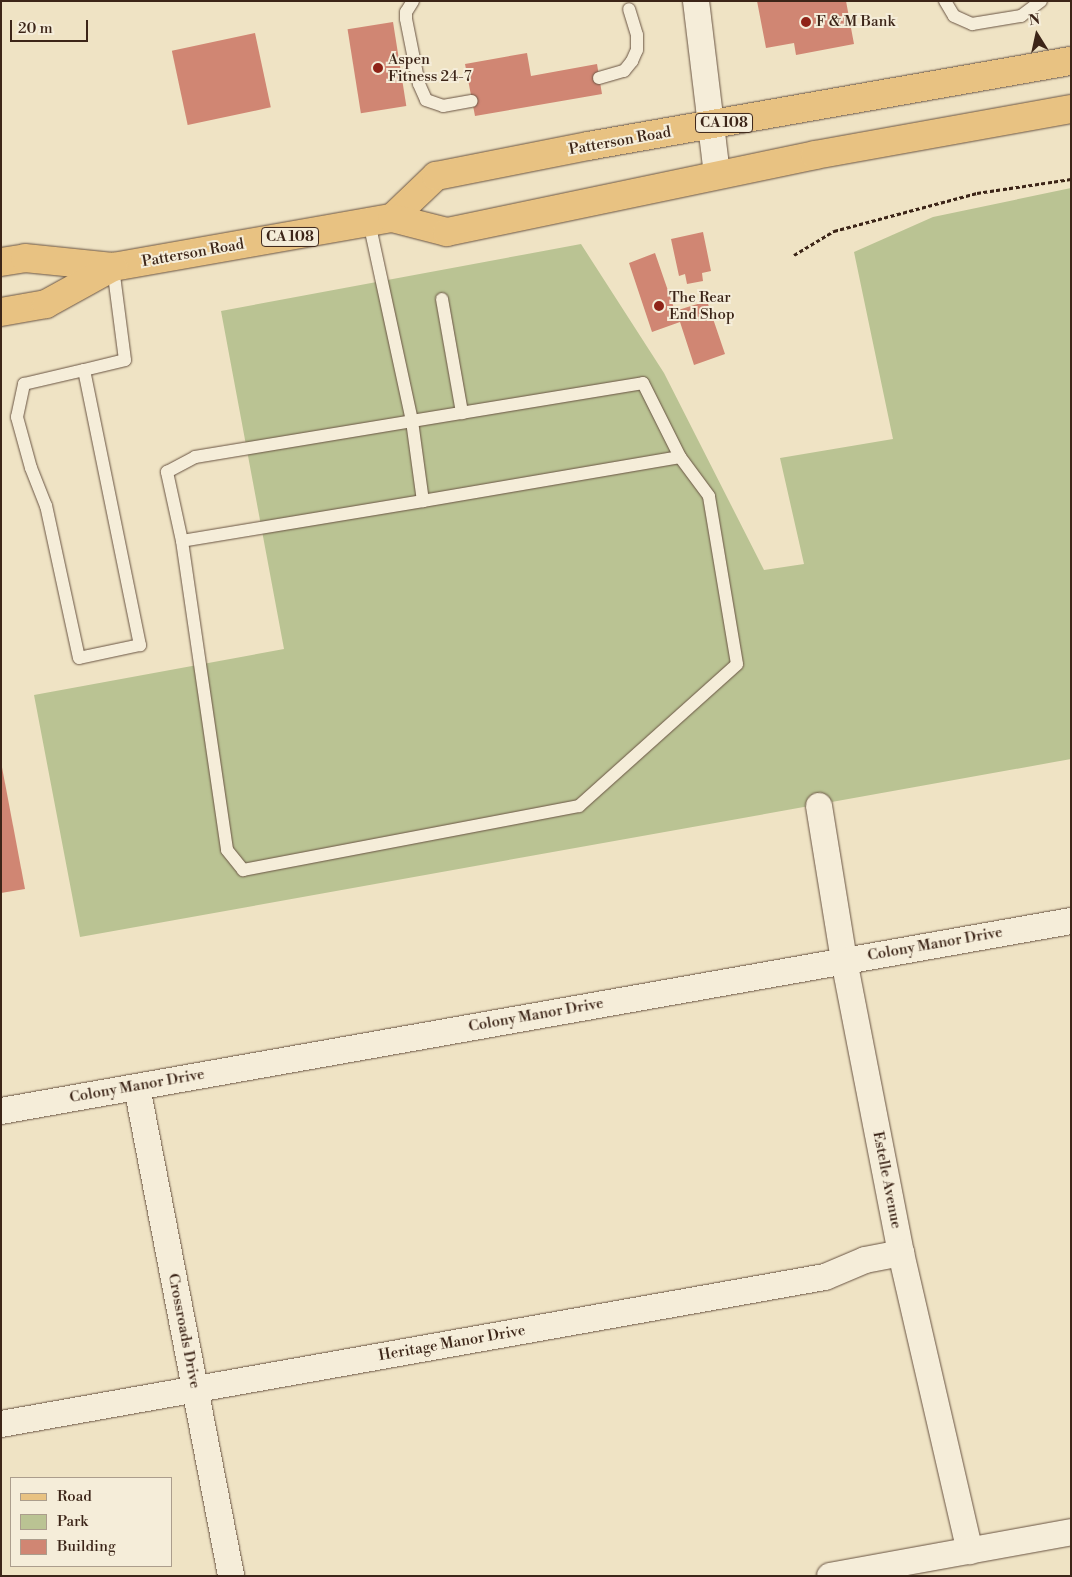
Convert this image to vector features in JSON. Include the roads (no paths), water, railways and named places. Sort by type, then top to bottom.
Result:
[{"type":"main road","name":"Patterson Road","points":[[380,220],[436,176],[1071,61]]},
{"type":"main road","name":"Patterson Road","points":[[1,262],[25,258],[113,267],[380,220],[447,232],[717,176],[1071,109]]},
{"type":"main road","name":"Patterson Road","points":[[1,312],[46,304],[113,267]]},
{"type":"street","points":[[696,1],[713,125],[717,176]]},
{"type":"street","name":"Estelle Avenue","points":[[819,806],[844,960],[901,1253],[970,1551]]},
{"type":"street","name":"Colony Manor Drive","points":[[1,1111],[1071,921]]},
{"type":"street","name":"Crossroads Drive","points":[[137,1087],[231,1576]]},
{"type":"street","name":"Heritage Manor Drive","points":[[1,1424],[825,1277],[865,1260],[901,1253]]},
{"type":"street","points":[[830,1576],[1071,1532]]},
{"type":"lane","points":[[945,1],[954,16],[972,24],[1021,16],[1041,1]]},
{"type":"lane","points":[[408,5],[419,84],[426,100],[443,106],[472,101]]},
{"type":"lane","points":[[600,78],[624,71],[635,56],[637,35],[629,10]]},
{"type":"lane","points":[[380,220],[424,500]]},
{"type":"lane","points":[[84,370],[140,645],[107,655],[79,658],[46,506],[31,468],[17,416],[24,384],[125,360],[113,267]]},
{"type":"lane","points":[[442,298],[462,413]]},
{"type":"lane","points":[[643,383],[680,458],[709,496],[737,664],[579,806],[243,870],[227,850],[182,541],[167,472],[195,457],[412,421],[643,383]]},
{"type":"lane","points":[[182,541],[680,458]]},
{"type":"place","name":"F & M Bank","points":[[806,22]]},
{"type":"place","name":"Aspen Fitness 24-7","points":[[378,68]]},
{"type":"place","name":"The Rear End Shop","points":[[659,306]]}]
